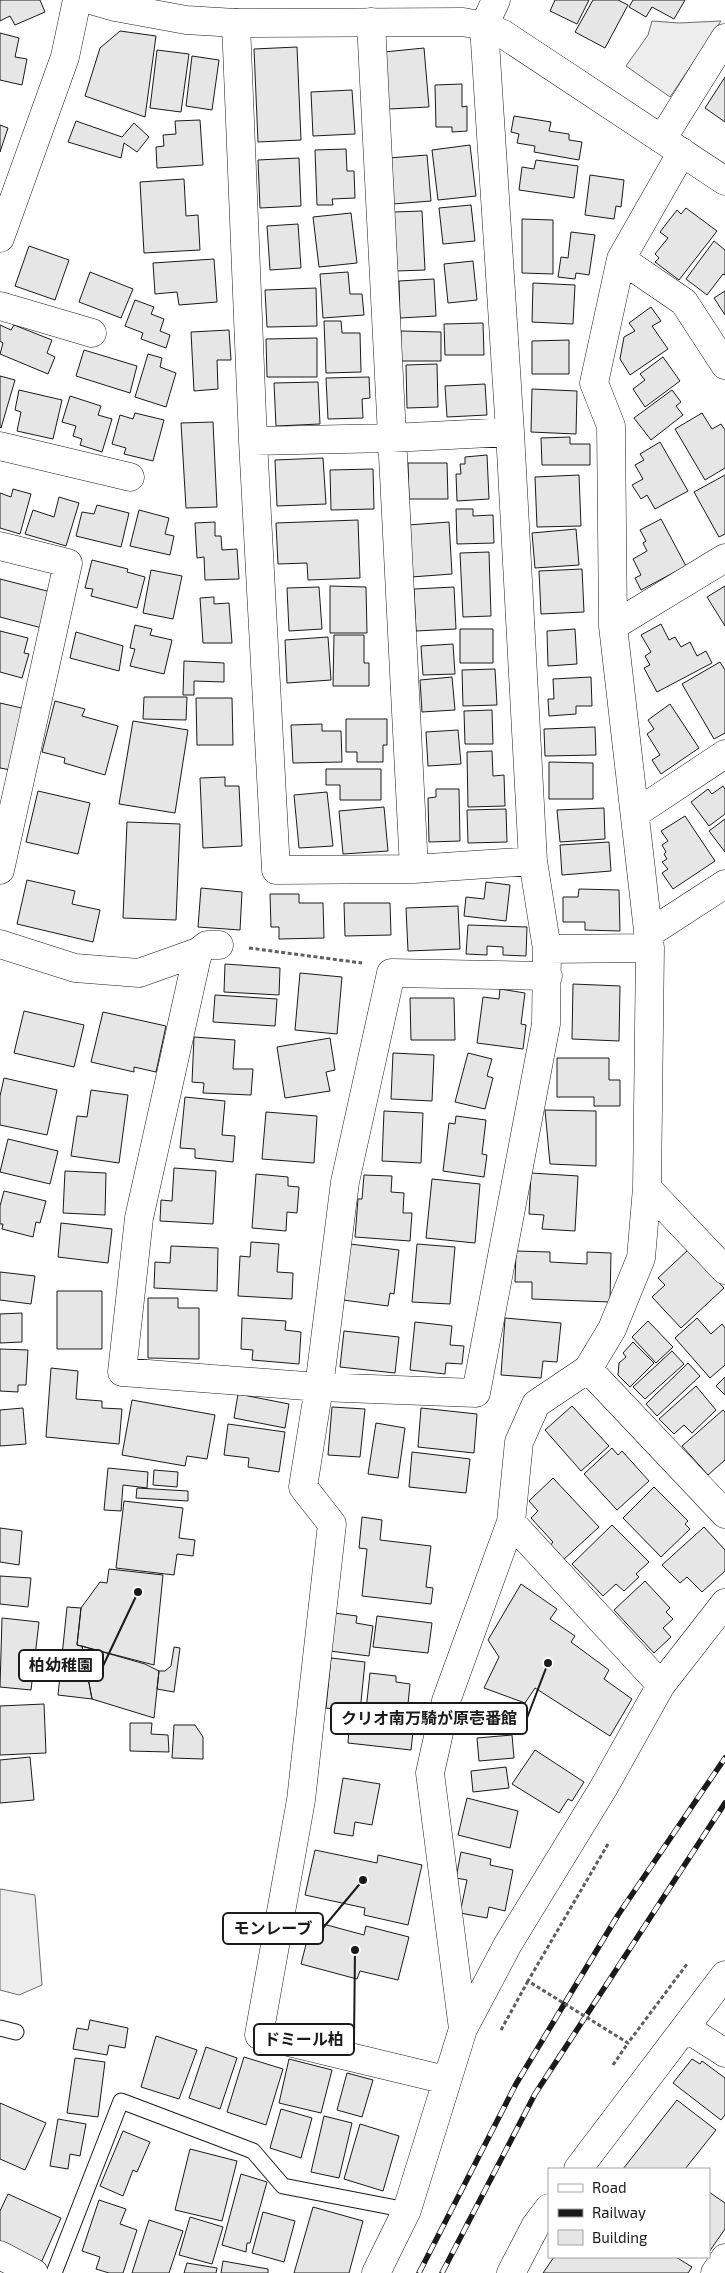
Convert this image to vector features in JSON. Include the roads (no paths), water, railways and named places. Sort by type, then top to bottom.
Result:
[{"type":"street","points":[[0,238],[65,57],[78,0]]},
{"type":"street","points":[[0,944],[75,968],[139,974],[209,948],[139,1218],[122,1372],[319,1387],[476,1393],[546,1024],[548,976],[547,949],[533,861],[510,432],[484,26],[496,0]]},
{"type":"street","points":[[108,2],[186,20],[236,23],[463,22],[484,26],[503,34],[725,181]]},
{"type":"street","points":[[371,22],[414,869]]},
{"type":"street","points":[[236,23],[253,441],[276,870],[414,869],[533,861]]},
{"type":"street","points":[[462,2029],[430,1773],[446,1701],[511,1522],[520,1442],[536,1404],[588,1369],[612,1329],[641,1258],[647,1188],[649,941],[636,813],[613,626],[611,426],[594,383],[620,259],[672,145],[725,38]]},
{"type":"street","points":[[620,259],[684,302],[725,365]]},
{"type":"street","points":[[0,306],[92,333]]},
{"type":"street","points":[[253,441],[391,438],[510,432]]},
{"type":"street","points":[[0,446],[130,478]]},
{"type":"street","points":[[0,546],[68,563],[0,870]]},
{"type":"street","points":[[613,626],[725,558]]},
{"type":"street","points":[[636,813],[725,754]]},
{"type":"street","points":[[547,949],[649,941],[725,884]]},
{"type":"street","points":[[446,2080],[259,2035],[301,1800],[332,1524],[303,1487],[319,1387],[345,1182],[385,969],[548,976]]},
{"type":"street","points":[[647,1188],[725,1270]]},
{"type":"street","points":[[588,1369],[725,1514]]},
{"type":"street","points":[[511,1522],[661,1685]]},
{"type":"street","points":[[376,2273],[407,2210],[462,2029],[508,1944],[604,1787],[661,1685],[725,1603]]},
{"type":"street","points":[[579,2168],[725,1975]]},
{"type":"street","points":[[686,2028],[725,2054]]},
{"type":"street","points":[[511,2273],[536,2225],[548,2209]]},
{"type":"street","points":[[0,2255],[34,2273]]},
{"type":"street","points":[[715,2273],[725,2258]]},
{"type":"lane","points":[[0,2028],[16,2032]]},
{"type":"lane","points":[[54,2273],[122,2101],[254,2151],[283,2186],[407,2210]]},
{"type":"railway","points":[[419,2273],[516,2084],[618,1915],[725,1758]]},
{"type":"railway","points":[[442,2273],[535,2094],[725,1803]]},
{"type":"place","name":"柏幼稚園","points":[[138,1592]]},
{"type":"place","name":"クリオ南万騎が原壱番館","points":[[548,1663]]},
{"type":"place","name":"モンレーブ","points":[[363,1880]]},
{"type":"place","name":"ドミール柏","points":[[355,1950]]}]
